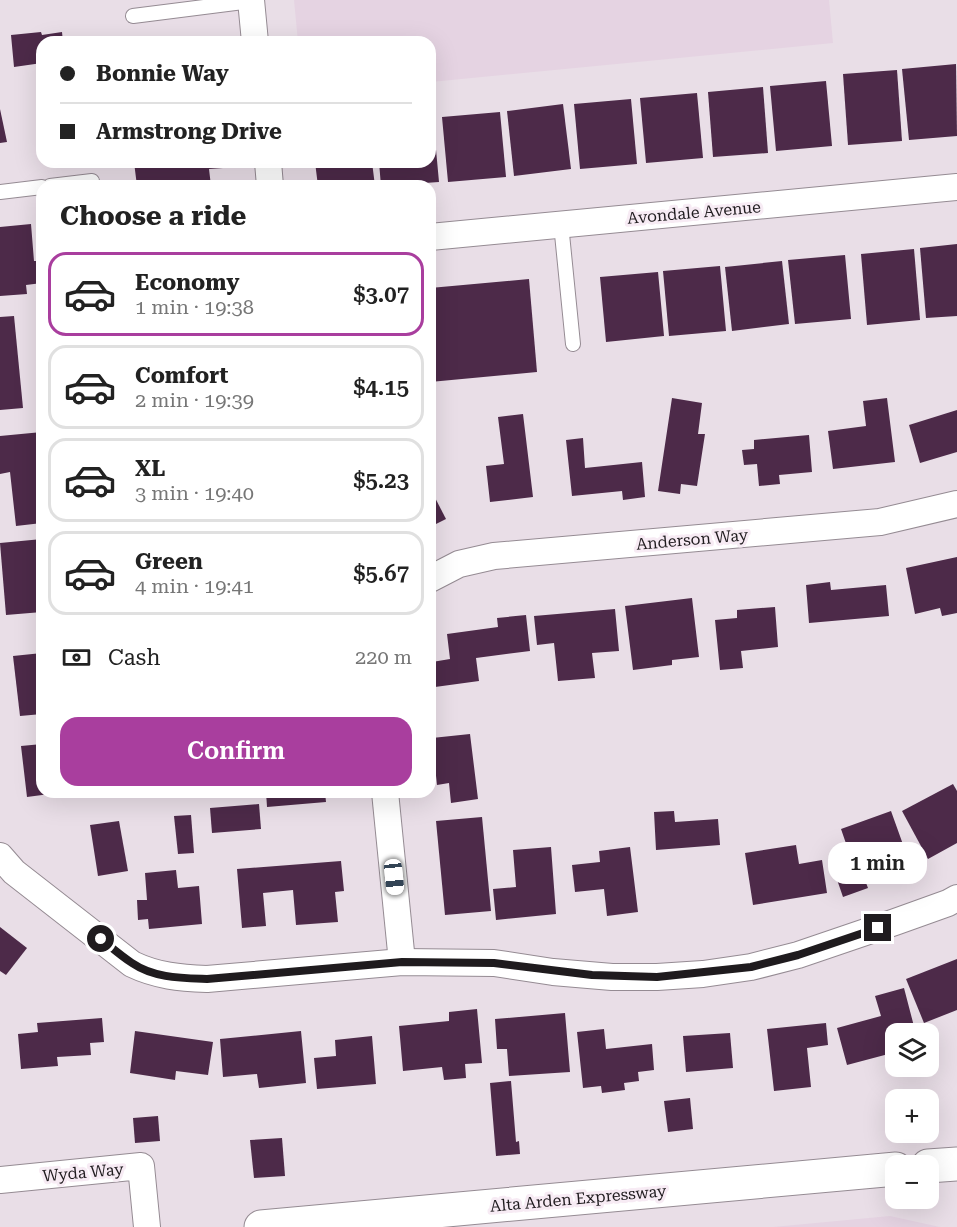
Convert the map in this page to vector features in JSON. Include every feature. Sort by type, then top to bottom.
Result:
[{"type":"main road","points":[[939,1165],[957,1164]]},
{"type":"main road","name":"Alta Arden Expressway","points":[[261,1227],[885,1170]]},
{"type":"street","points":[[251,1],[254,36]]},
{"type":"street","name":"Avondale Avenue","points":[[436,236],[957,187]]},
{"type":"street","name":"Anderson Way","points":[[436,576],[459,564],[485,557],[880,522],[957,504]]},
{"type":"street","points":[[386,798],[402,962]]},
{"type":"street","points":[[0,856],[14,872],[132,964],[149,972],[175,978],[207,979],[402,962],[494,963],[553,972],[612,977],[703,974],[751,967],[798,955],[854,937],[957,898]]},
{"type":"street","name":"Wyda Way","points":[[0,1180],[141,1166],[147,1227]]},
{"type":"lane","points":[[133,16],[251,1]]},
{"type":"lane","points":[[0,192],[36,188]]},
{"type":"lane","points":[[561,224],[573,344]]},
{"type":"shaded area","points":[[294,0],[829,0],[833,43],[436,82],[436,36],[297,36]]},
{"type":"shaded area","points":[[890,1216],[940,1227],[773,1227]]},
{"type":"building","points":[[41,32],[42,35],[62,32],[62,36],[36,36],[36,64],[14,67],[11,35]]},
{"type":"building","points":[[956,64],[957,136],[909,140],[902,69]]},
{"type":"building","points":[[897,70],[902,141],[848,145],[843,74]]},
{"type":"building","points":[[826,81],[832,146],[776,151],[770,86]]},
{"type":"building","points":[[763,87],[768,153],[713,157],[708,92]]},
{"type":"building","points":[[697,93],[703,158],[646,163],[640,98]]},
{"type":"building","points":[[631,99],[637,164],[580,169],[574,104]]},
{"type":"building","points":[[563,104],[571,169],[514,176],[507,111]]},
{"type":"building","points":[[0,109],[7,142],[0,143]]},
{"type":"building","points":[[500,112],[506,177],[448,182],[442,117]]},
{"type":"building","points":[[436,150],[439,182],[436,182],[436,180],[380,180],[380,168],[436,168]]},
{"type":"building","points":[[135,168],[223,168],[209,169],[210,180],[136,180]]},
{"type":"building","points":[[316,168],[373,168],[374,180],[317,180]]},
{"type":"building","points":[[31,224],[34,261],[36,261],[36,284],[26,285],[27,294],[0,296],[0,227]]},
{"type":"building","points":[[957,244],[957,316],[926,318],[920,248]]},
{"type":"building","points":[[914,249],[920,320],[867,325],[861,254]]},
{"type":"building","points":[[845,255],[851,319],[795,324],[788,260]]},
{"type":"building","points":[[782,261],[789,324],[732,331],[725,267]]},
{"type":"building","points":[[720,266],[726,331],[669,336],[663,271]]},
{"type":"building","points":[[658,272],[664,336],[606,342],[600,277]]},
{"type":"building","points":[[529,279],[537,372],[436,381],[436,287]]},
{"type":"building","points":[[14,316],[23,408],[0,410],[0,317]]},
{"type":"building","points":[[672,398],[702,403],[698,434],[705,434],[697,486],[681,484],[680,494],[658,491]]},
{"type":"building","points":[[887,398],[895,462],[833,469],[828,431],[866,426],[863,401]]},
{"type":"building","points":[[957,410],[957,452],[920,463],[909,425]]},
{"type":"building","points":[[523,414],[533,497],[490,502],[486,466],[504,464],[498,417]]},
{"type":"building","points":[[36,433],[36,524],[16,526],[10,472],[0,474],[0,436]]},
{"type":"building","points":[[809,435],[812,472],[779,475],[780,484],[759,486],[757,464],[744,465],[742,450],[754,449],[754,440]]},
{"type":"building","points":[[583,438],[585,468],[642,462],[645,497],[623,500],[622,491],[572,496],[566,440]]},
{"type":"building","points":[[436,500],[446,519],[436,524]]},
{"type":"building","points":[[36,540],[36,612],[6,615],[0,543]]},
{"type":"building","points":[[957,557],[957,613],[942,616],[940,608],[915,614],[906,568]]},
{"type":"building","points":[[830,582],[831,590],[886,585],[889,616],[809,623],[806,585]]},
{"type":"building","points":[[692,598],[699,657],[672,660],[672,665],[633,670],[625,606]]},
{"type":"building","points":[[775,607],[778,647],[741,651],[743,668],[720,670],[715,620],[737,618],[737,610]]},
{"type":"building","points":[[615,609],[619,651],[592,653],[595,678],[558,681],[554,643],[537,645],[534,616]]},
{"type":"building","points":[[526,615],[530,651],[476,658],[479,681],[436,687],[436,661],[450,659],[447,634],[498,627],[497,618]]},
{"type":"building","points":[[36,654],[36,715],[20,716],[13,656]]},
{"type":"building","points":[[470,734],[478,799],[451,803],[449,783],[437,785],[436,738]]},
{"type":"building","points":[[36,745],[36,796],[27,797],[21,746]]},
{"type":"building","points":[[953,784],[957,791],[957,843],[928,859],[902,811]]},
{"type":"building","points":[[266,798],[326,798],[326,802],[267,807]]},
{"type":"building","points":[[259,804],[261,829],[212,833],[210,808]]},
{"type":"building","points":[[674,811],[675,822],[718,819],[720,845],[656,850],[654,812]]},
{"type":"building","points":[[891,811],[910,864],[883,873],[881,868],[863,875],[868,888],[843,897],[832,865],[851,858],[841,829]]},
{"type":"building","points":[[191,815],[194,853],[178,854],[174,816]]},
{"type":"building","points":[[482,817],[491,911],[445,915],[436,821]]},
{"type":"building","points":[[119,821],[128,871],[98,876],[90,825]]},
{"type":"building","points":[[796,845],[799,864],[822,860],[827,893],[753,905],[745,853]]},
{"type":"building","points":[[551,847],[556,914],[496,920],[493,889],[516,887],[513,850]]},
{"type":"building","points":[[630,847],[638,912],[607,916],[604,889],[575,892],[572,865],[600,862],[599,851]]},
{"type":"building","points":[[341,861],[344,891],[335,892],[338,922],[296,925],[293,890],[263,893],[266,926],[242,928],[237,869]]},
{"type":"building","points":[[176,870],[178,888],[199,886],[202,924],[149,929],[148,919],[138,920],[137,900],[147,900],[145,873]]},
{"type":"building","points":[[0,927],[27,948],[6,975],[0,971]]},
{"type":"building","points":[[957,959],[957,1010],[924,1023],[906,979]]},
{"type":"building","points":[[904,988],[913,1023],[885,1023],[885,1055],[847,1065],[837,1028],[881,1016],[875,996]]},
{"type":"building","points":[[477,1009],[482,1063],[465,1064],[466,1078],[444,1080],[442,1067],[403,1071],[399,1026],[449,1021],[449,1012]]},
{"type":"building","points":[[565,1013],[570,1072],[509,1076],[507,1049],[497,1049],[495,1019]]},
{"type":"building","points":[[102,1018],[104,1042],[90,1043],[91,1055],[57,1057],[58,1066],[21,1069],[18,1034],[38,1032],[37,1023]]},
{"type":"building","points":[[826,1023],[828,1045],[807,1048],[811,1087],[774,1091],[767,1029]]},
{"type":"building","points":[[604,1029],[606,1049],[652,1044],[654,1070],[638,1072],[639,1081],[624,1083],[625,1090],[602,1093],[601,1086],[583,1088],[577,1032]]},
{"type":"building","points":[[135,1031],[213,1042],[208,1075],[176,1071],[175,1080],[130,1073]]},
{"type":"building","points":[[301,1031],[306,1083],[259,1088],[257,1074],[223,1077],[220,1039]]},
{"type":"building","points":[[730,1033],[733,1068],[686,1072],[683,1036]]},
{"type":"building","points":[[372,1036],[376,1084],[317,1089],[314,1058],[336,1056],[335,1040]]},
{"type":"building","points":[[511,1081],[516,1142],[519,1141],[520,1154],[496,1156],[490,1083]]},
{"type":"building","points":[[690,1098],[693,1129],[668,1132],[664,1101]]},
{"type":"building","points":[[158,1116],[160,1141],[135,1143],[133,1118]]},
{"type":"building","points":[[282,1138],[285,1176],[254,1178],[250,1140]]},
{"type":"route","points":[[101,939],[132,964],[149,972],[175,978],[207,979],[402,962],[494,963],[553,972],[612,977],[657,977],[703,974],[751,967],[798,955],[878,928]]}]
